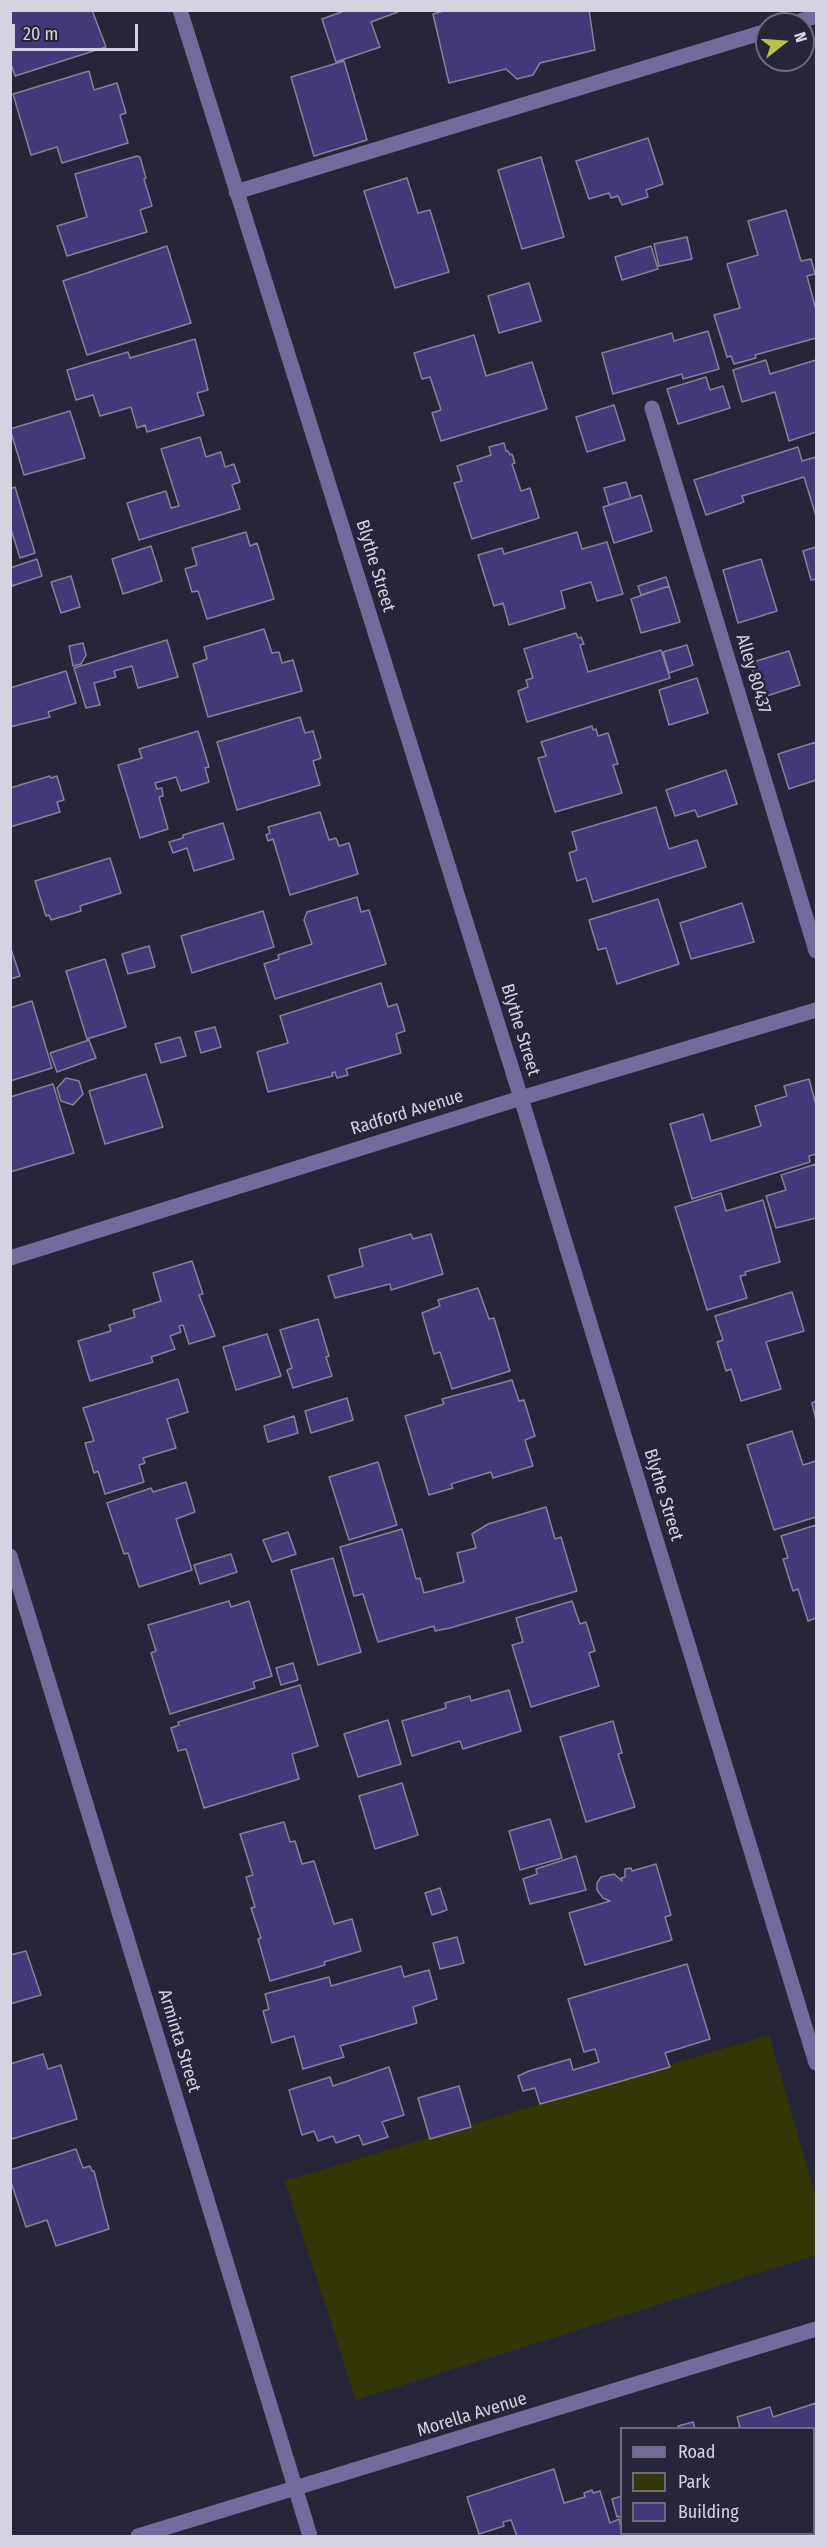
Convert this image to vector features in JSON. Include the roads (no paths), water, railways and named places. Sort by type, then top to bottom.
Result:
[{"type":"street","name":"Blythe Street","points":[[180,10],[521,1098],[816,2063]]},
{"type":"street","points":[[236,192],[755,35]]},
{"type":"street","name":"Alley 80437","points":[[652,408],[816,951]]},
{"type":"street","name":"Radford Avenue","points":[[10,1258],[521,1098],[816,1010]]},
{"type":"street","name":"Arminta Street","points":[[10,1556],[310,2536]]},
{"type":"street","name":"Morella Avenue","points":[[138,2536],[296,2490],[816,2329]]}]
